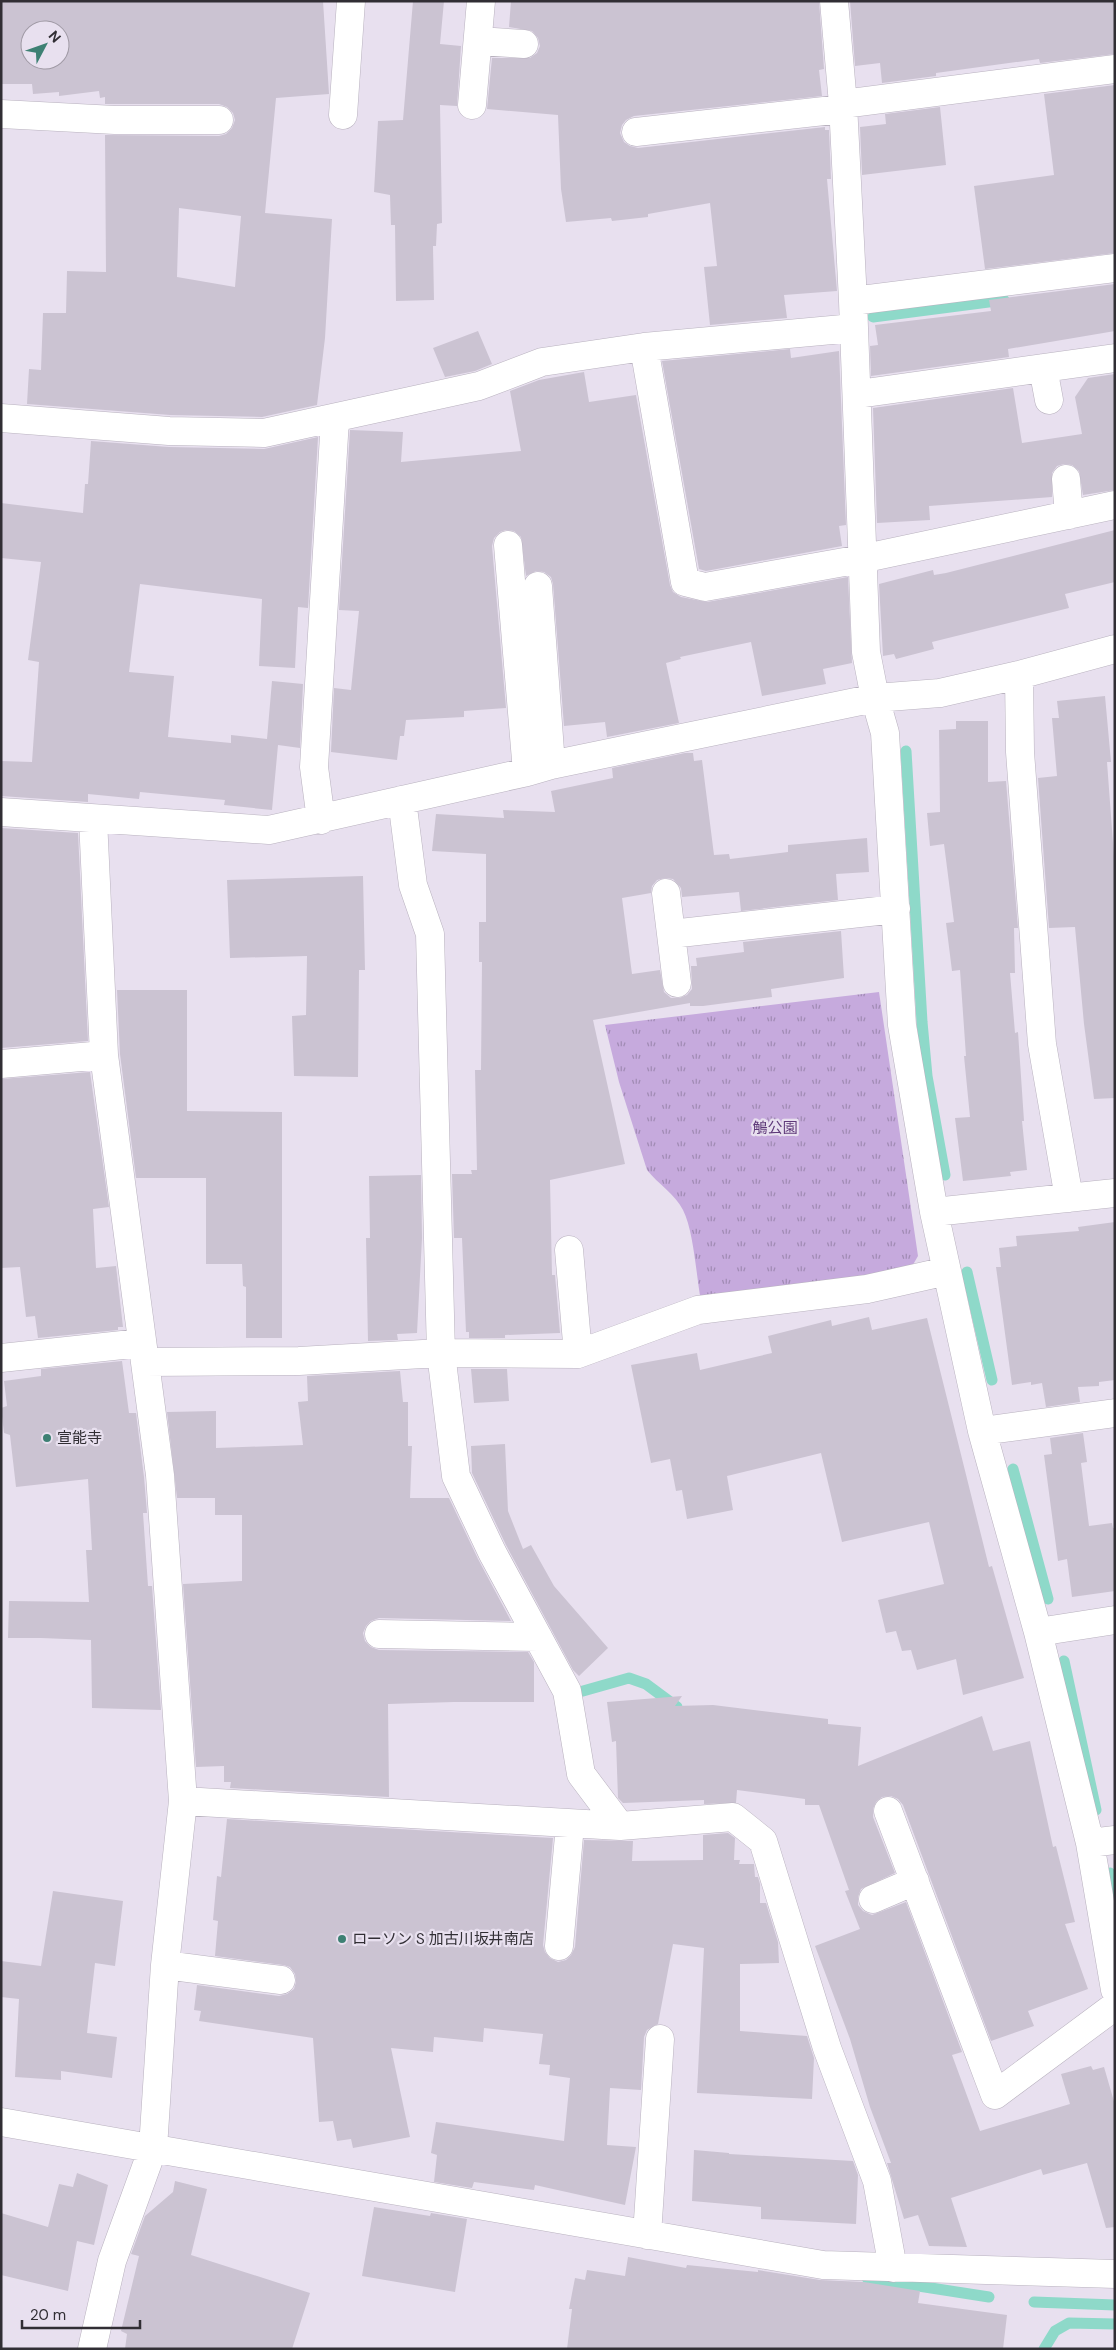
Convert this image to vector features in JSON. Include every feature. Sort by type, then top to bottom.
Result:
[{"type":"street","points":[[343,115],[351,1]]},
{"type":"street","points":[[472,105],[482,1]]},
{"type":"street","points":[[834,1],[842,106],[858,394],[861,559],[866,652],[884,732],[902,1025],[934,1212],[982,1430],[1038,1632],[1102,1842],[1115,1990]]},
{"type":"street","points":[[478,41],[524,44]]},
{"type":"street","points":[[636,132],[1115,69]]},
{"type":"street","points":[[1,114],[115,120],[219,120]]},
{"type":"street","points":[[1,418],[169,431],[264,433],[335,419],[478,386],[542,362],[854,314],[1115,268]]},
{"type":"street","points":[[644,347],[685,582],[705,587],[861,559],[1115,505]]},
{"type":"street","points":[[858,394],[1115,358]]},
{"type":"street","points":[[1043,368],[1048,400]]},
{"type":"street","points":[[321,820],[314,767],[335,419]]},
{"type":"street","points":[[1066,479],[1069,515]]},
{"type":"street","points":[[508,546],[539,769]]},
{"type":"street","points":[[538,586],[539,769]]},
{"type":"street","points":[[1,812],[268,830],[321,820],[539,769],[875,698],[940,692],[1019,675],[1115,649]]},
{"type":"street","points":[[1019,675],[1020,752],[1042,1044],[1069,1198]]},
{"type":"street","points":[[402,800],[413,885],[430,934],[440,1353],[456,1476],[492,1552],[567,1691],[581,1774],[620,1826]]},
{"type":"street","points":[[92,2349],[112,2261],[153,2148],[165,1965],[183,1801],[160,1475],[104,1055],[93,819]]},
{"type":"street","points":[[666,893],[677,983]]},
{"type":"street","points":[[671,934],[896,909]]},
{"type":"street","points":[[1,1064],[104,1055]]},
{"type":"street","points":[[934,1212],[1115,1193]]},
{"type":"street","points":[[569,1250],[578,1354]]},
{"type":"street","points":[[1,1358],[143,1353],[299,1361],[440,1353],[578,1354],[698,1310],[867,1290],[947,1271]]},
{"type":"street","points":[[982,1430],[1115,1413]]},
{"type":"street","points":[[1038,1632],[1115,1620]]},
{"type":"street","points":[[379,1634],[538,1637]]},
{"type":"street","points":[[183,1801],[570,1825],[620,1826],[733,1817],[763,1842],[827,2048],[877,2181],[893,2268]]},
{"type":"street","points":[[888,1811],[995,2094],[1115,2006]]},
{"type":"street","points":[[559,1946],[570,1825]]},
{"type":"street","points":[[873,1899],[915,1881]]},
{"type":"street","points":[[165,1965],[281,1980]]},
{"type":"street","points":[[647,2235],[660,2039]]},
{"type":"street","points":[[1,2122],[822,2265],[1115,2274]]},
{"type":"green space","name":"鵤公園","points":[[879,992],[918,1256],[907,1275],[701,1301],[687,1219],[676,1199],[647,1170],[619,1082],[605,1025]]},
{"type":"building","points":[[1,1],[323,1],[329,94],[276,98],[265,213],[332,219],[325,338],[317,405],[262,417],[170,415],[27,404],[29,369],[41,370],[43,313],[66,313],[67,271],[106,272],[105,135],[219,136],[226,134],[232,128],[235,120],[233,113],[227,107],[219,104],[105,104],[105,97],[100,98],[99,91],[59,96],[59,92],[33,94],[32,84],[1,84]],"holes":[[[179,208],[241,216],[235,287],[177,277]]]},
{"type":"building","points":[[413,1],[444,1],[440,44],[461,46],[457,106],[440,105],[442,223],[437,224],[436,246],[433,246],[434,300],[396,301],[395,225],[391,225],[390,195],[374,192],[378,121],[403,120]]},
{"type":"building","points":[[511,1],[819,1],[824,69],[819,70],[822,96],[634,116],[626,120],[622,125],[620,133],[624,142],[638,148],[825,127],[825,130],[829,130],[831,179],[827,179],[837,291],[784,295],[787,318],[710,325],[704,267],[717,266],[710,203],[648,214],[648,217],[612,221],[611,218],[566,222],[561,189],[558,115],[487,109],[492,58],[530,58],[537,53],[540,46],[538,38],[532,31],[509,27]]},
{"type":"building","points":[[850,1],[1115,1],[1115,54],[1040,63],[1039,59],[936,73],[936,76],[882,83],[880,63],[855,66]]},
{"type":"building","points":[[1115,85],[1115,253],[985,269],[974,186],[1054,175],[1044,94]]},
{"type":"building","points":[[940,107],[946,165],[862,175],[860,127],[886,124],[885,114]]},
{"type":"building","points":[[1115,284],[1115,331],[1008,349],[1009,357],[871,376],[870,346],[878,345],[875,325],[991,311],[989,300]]},
{"type":"building","points":[[478,331],[492,364],[475,371],[445,377],[433,348]]},
{"type":"building","points":[[790,349],[791,358],[839,351],[846,525],[839,526],[842,546],[706,571],[699,569],[662,361]]},
{"type":"building","points":[[584,372],[589,402],[636,395],[670,585],[673,592],[681,597],[707,602],[848,577],[852,663],[823,669],[826,684],[762,696],[751,642],[680,657],[681,659],[666,663],[679,723],[607,737],[605,722],[564,726],[551,577],[544,572],[536,571],[526,576],[521,537],[514,531],[506,530],[500,532],[494,538],[492,546],[506,708],[464,711],[464,717],[406,720],[404,736],[400,736],[397,760],[331,752],[334,688],[351,690],[359,611],[339,610],[350,430],[403,432],[401,462],[521,451],[510,391],[539,380]]},
{"type":"building","points":[[1115,374],[1115,490],[1083,495],[1079,471],[1072,465],[1064,464],[1057,466],[1052,473],[1052,497],[929,506],[930,520],[877,523],[873,408],[1013,388],[1022,443],[1082,434],[1075,397],[1088,378]]},
{"type":"building","points":[[318,437],[308,608],[298,607],[295,668],[259,666],[262,599],[140,584],[129,672],[174,676],[168,737],[231,743],[231,735],[267,739],[272,681],[303,684],[300,748],[278,745],[272,810],[224,805],[225,800],[140,792],[139,799],[88,794],[88,802],[1,796],[1,761],[32,762],[39,662],[28,660],[41,562],[1,558],[1,503],[83,513],[85,484],[88,484],[91,441],[169,447],[264,449]]},
{"type":"building","points":[[1115,530],[1115,582],[1065,594],[1069,608],[932,642],[934,649],[896,659],[894,654],[883,656],[879,584],[933,570],[934,575],[946,573]]},
{"type":"building","points":[[1105,696],[1111,762],[1107,762],[1115,870],[1115,1098],[1094,1099],[1084,1024],[1075,927],[1049,928],[1038,778],[1057,776],[1052,718],[1059,718],[1057,701]]},
{"type":"building","points":[[956,721],[988,721],[988,782],[1006,781],[1018,928],[1014,928],[1015,973],[1010,973],[1015,1033],[1018,1032],[1024,1121],[1022,1121],[1027,1170],[1010,1172],[1011,1176],[963,1181],[955,1118],[970,1117],[964,1056],[966,1056],[960,970],[952,971],[946,923],[954,922],[944,844],[930,846],[927,813],[940,812],[939,730],[956,729]]},
{"type":"building","points":[[693,753],[694,761],[702,760],[714,855],[729,854],[730,859],[788,852],[788,845],[867,838],[869,872],[836,874],[838,900],[741,911],[739,892],[682,897],[681,888],[673,879],[657,880],[652,886],[651,893],[622,898],[632,974],[660,970],[664,992],[671,998],[679,998],[687,995],[692,989],[691,966],[697,966],[696,958],[744,952],[743,942],[841,931],[844,978],[771,989],[772,997],[703,1006],[690,1006],[690,1003],[593,1020],[625,1164],[550,1180],[552,1275],[555,1275],[560,1333],[505,1335],[505,1338],[469,1338],[469,1332],[466,1332],[462,1238],[454,1238],[452,1174],[472,1174],[471,1170],[477,1170],[475,1070],[481,1070],[482,962],[479,962],[479,922],[486,922],[486,854],[432,851],[436,814],[504,818],[503,810],[555,812],[551,791],[613,778],[612,768]]},
{"type":"building","points":[[1,828],[78,833],[88,1041],[1,1048]]},
{"type":"building","points":[[363,876],[365,970],[359,970],[358,1077],[294,1076],[292,1016],[306,1015],[307,956],[230,958],[227,880]]},
{"type":"building","points":[[117,990],[187,990],[187,1111],[282,1112],[282,1338],[246,1338],[246,1287],[243,1286],[242,1264],[206,1264],[206,1178],[136,1178],[120,1054]]},
{"type":"building","points":[[90,1072],[109,1207],[93,1209],[96,1268],[116,1266],[123,1327],[118,1327],[118,1330],[38,1338],[35,1316],[26,1317],[20,1267],[1,1268],[1,1079]]},
{"type":"building","points":[[421,1175],[422,1238],[417,1333],[397,1334],[398,1340],[368,1341],[366,1238],[370,1238],[369,1176]]},
{"type":"building","points":[[1115,1222],[1115,1380],[1099,1382],[1099,1386],[1078,1387],[1080,1402],[1046,1407],[1042,1383],[1031,1385],[1031,1382],[1012,1385],[996,1267],[1001,1267],[999,1248],[1017,1246],[1016,1236],[1079,1231],[1078,1227]]},
{"type":"building","points":[[869,1317],[872,1330],[927,1318],[989,1567],[992,1566],[1024,1678],[963,1695],[956,1659],[917,1670],[911,1650],[902,1651],[896,1631],[886,1633],[878,1600],[944,1584],[929,1522],[842,1542],[821,1453],[727,1476],[733,1510],[687,1519],[682,1490],[676,1491],[670,1459],[651,1463],[631,1365],[697,1353],[700,1370],[772,1353],[768,1336],[831,1320],[832,1326]]},
{"type":"building","points":[[122,1361],[129,1413],[136,1413],[144,1477],[147,1513],[143,1513],[148,1586],[152,1586],[161,1710],[92,1708],[91,1640],[8,1638],[9,1601],[89,1602],[86,1550],[92,1550],[88,1479],[16,1487],[10,1435],[4,1433],[1,1408],[7,1406],[4,1381],[41,1376],[41,1369]]},
{"type":"building","points":[[471,1369],[507,1369],[509,1401],[474,1403]]},
{"type":"building","points":[[400,1371],[403,1402],[408,1402],[408,1446],[412,1446],[410,1498],[449,1498],[478,1559],[511,1621],[379,1618],[371,1621],[366,1626],[363,1633],[365,1641],[371,1647],[379,1650],[528,1652],[534,1662],[534,1702],[388,1704],[389,1797],[230,1788],[231,1782],[224,1782],[224,1766],[196,1767],[183,1584],[242,1581],[242,1515],[215,1515],[215,1498],[177,1498],[167,1412],[216,1411],[216,1448],[303,1445],[298,1402],[308,1401],[307,1376]]},
{"type":"building","points":[[1083,1433],[1087,1462],[1081,1463],[1089,1526],[1112,1523],[1113,1528],[1115,1528],[1115,1591],[1072,1597],[1067,1559],[1058,1561],[1044,1455],[1052,1454],[1050,1438]]},
{"type":"building","points":[[505,1444],[508,1511],[523,1549],[531,1545],[554,1586],[608,1648],[579,1676],[573,1670],[506,1545],[472,1473],[471,1446]]},
{"type":"building","points":[[682,1696],[675,1706],[713,1705],[828,1719],[828,1724],[861,1727],[858,1766],[982,1716],[993,1751],[1030,1741],[1053,1847],[1056,1846],[1075,1922],[1065,1924],[1088,1989],[1028,2011],[1034,2026],[991,2041],[903,1805],[898,1799],[891,1796],[882,1797],[876,1802],[873,1809],[873,1817],[895,1873],[861,1889],[858,1905],[863,1911],[872,1915],[906,1902],[962,2052],[952,2055],[980,2131],[1070,2104],[1061,2074],[1091,2066],[1093,2070],[1104,2067],[1115,2105],[1115,2227],[1106,2228],[1087,2163],[1043,2175],[1041,2169],[951,2198],[967,2247],[929,2246],[918,2215],[904,2219],[887,2163],[891,2163],[870,2107],[850,2039],[815,1946],[860,1929],[845,1891],[849,1890],[819,1805],[805,1805],[805,1799],[737,1790],[736,1803],[704,1804],[704,1800],[623,1803],[618,1798],[616,1741],[612,1742],[607,1702]]},
{"type":"building","points":[[227,1819],[553,1838],[543,1945],[545,1952],[550,1958],[558,1962],[566,1960],[575,1947],[584,1840],[633,1841],[632,1861],[703,1860],[703,1835],[728,1833],[735,1838],[734,1860],[740,1860],[739,1864],[754,1864],[755,1877],[758,1877],[760,1884],[760,1903],[766,1903],[778,1942],[779,1963],[740,1964],[740,2031],[807,2036],[814,2058],[812,2099],[697,2093],[704,1948],[673,1944],[658,2024],[647,2030],[644,2037],[641,2090],[610,2088],[607,2145],[636,2147],[625,2205],[535,2185],[534,2190],[474,2182],[472,2188],[434,2182],[437,2155],[431,2153],[436,2122],[564,2141],[570,2078],[549,2075],[550,2065],[539,2064],[543,2034],[484,2028],[483,2042],[434,2037],[433,2052],[391,2048],[410,2137],[353,2148],[351,2139],[337,2141],[333,2121],[319,2122],[313,2038],[199,2021],[201,2011],[194,2010],[197,1985],[279,1996],[287,1994],[294,1989],[296,1982],[295,1974],[290,1967],[215,1956],[218,1921],[213,1920],[217,1876],[221,1877]]},
{"type":"building","points":[[53,1891],[123,1901],[115,1966],[95,1963],[87,2033],[117,2037],[112,2078],[61,2071],[61,2080],[15,2077],[19,1999],[1,1997],[1,1961],[41,1966]]},
{"type":"building","points":[[694,2150],[729,2154],[853,2161],[858,2175],[856,2224],[761,2219],[761,2207],[692,2201]]},
{"type":"building","points":[[77,2173],[108,2185],[94,2245],[77,2241],[68,2291],[1,2275],[1,2213],[48,2227],[59,2184],[73,2187]]},
{"type":"building","points":[[175,2181],[207,2189],[191,2255],[310,2293],[292,2349],[125,2349],[127,2334],[121,2331],[139,2256],[131,2254],[145,2216],[173,2192]]},
{"type":"building","points":[[374,2207],[430,2216],[431,2213],[467,2219],[455,2292],[362,2276]]},
{"type":"building","points":[[628,2257],[686,2268],[687,2265],[758,2272],[758,2270],[820,2280],[864,2282],[920,2291],[918,2303],[1007,2315],[1003,2349],[567,2349],[572,2309],[569,2309],[575,2278],[585,2280],[587,2270],[625,2276]]},
{"type":"waterway","points":[[873,317],[1004,300]]},
{"type":"waterway","points":[[906,751],[922,1022],[927,1076],[945,1175]]},
{"type":"waterway","points":[[967,1272],[992,1380]]},
{"type":"waterway","points":[[1013,1469],[1048,1599]]},
{"type":"waterway","points":[[1064,1661],[1096,1810]]},
{"type":"waterway","points":[[583,1691],[629,1678],[646,1684],[677,1707]]},
{"type":"waterway","points":[[1110,1873],[1115,1892]]},
{"type":"waterway","points":[[867,2278],[989,2297]]},
{"type":"waterway","points":[[1034,2302],[1115,2305]]},
{"type":"waterway","points":[[1044,2349],[1055,2331],[1069,2323],[1115,2324]]},
{"type":"place","name":"宣能寺","points":[[47,1438]]},
{"type":"place","name":"ローソン S 加古川坂井南店","points":[[342,1939]]}]
